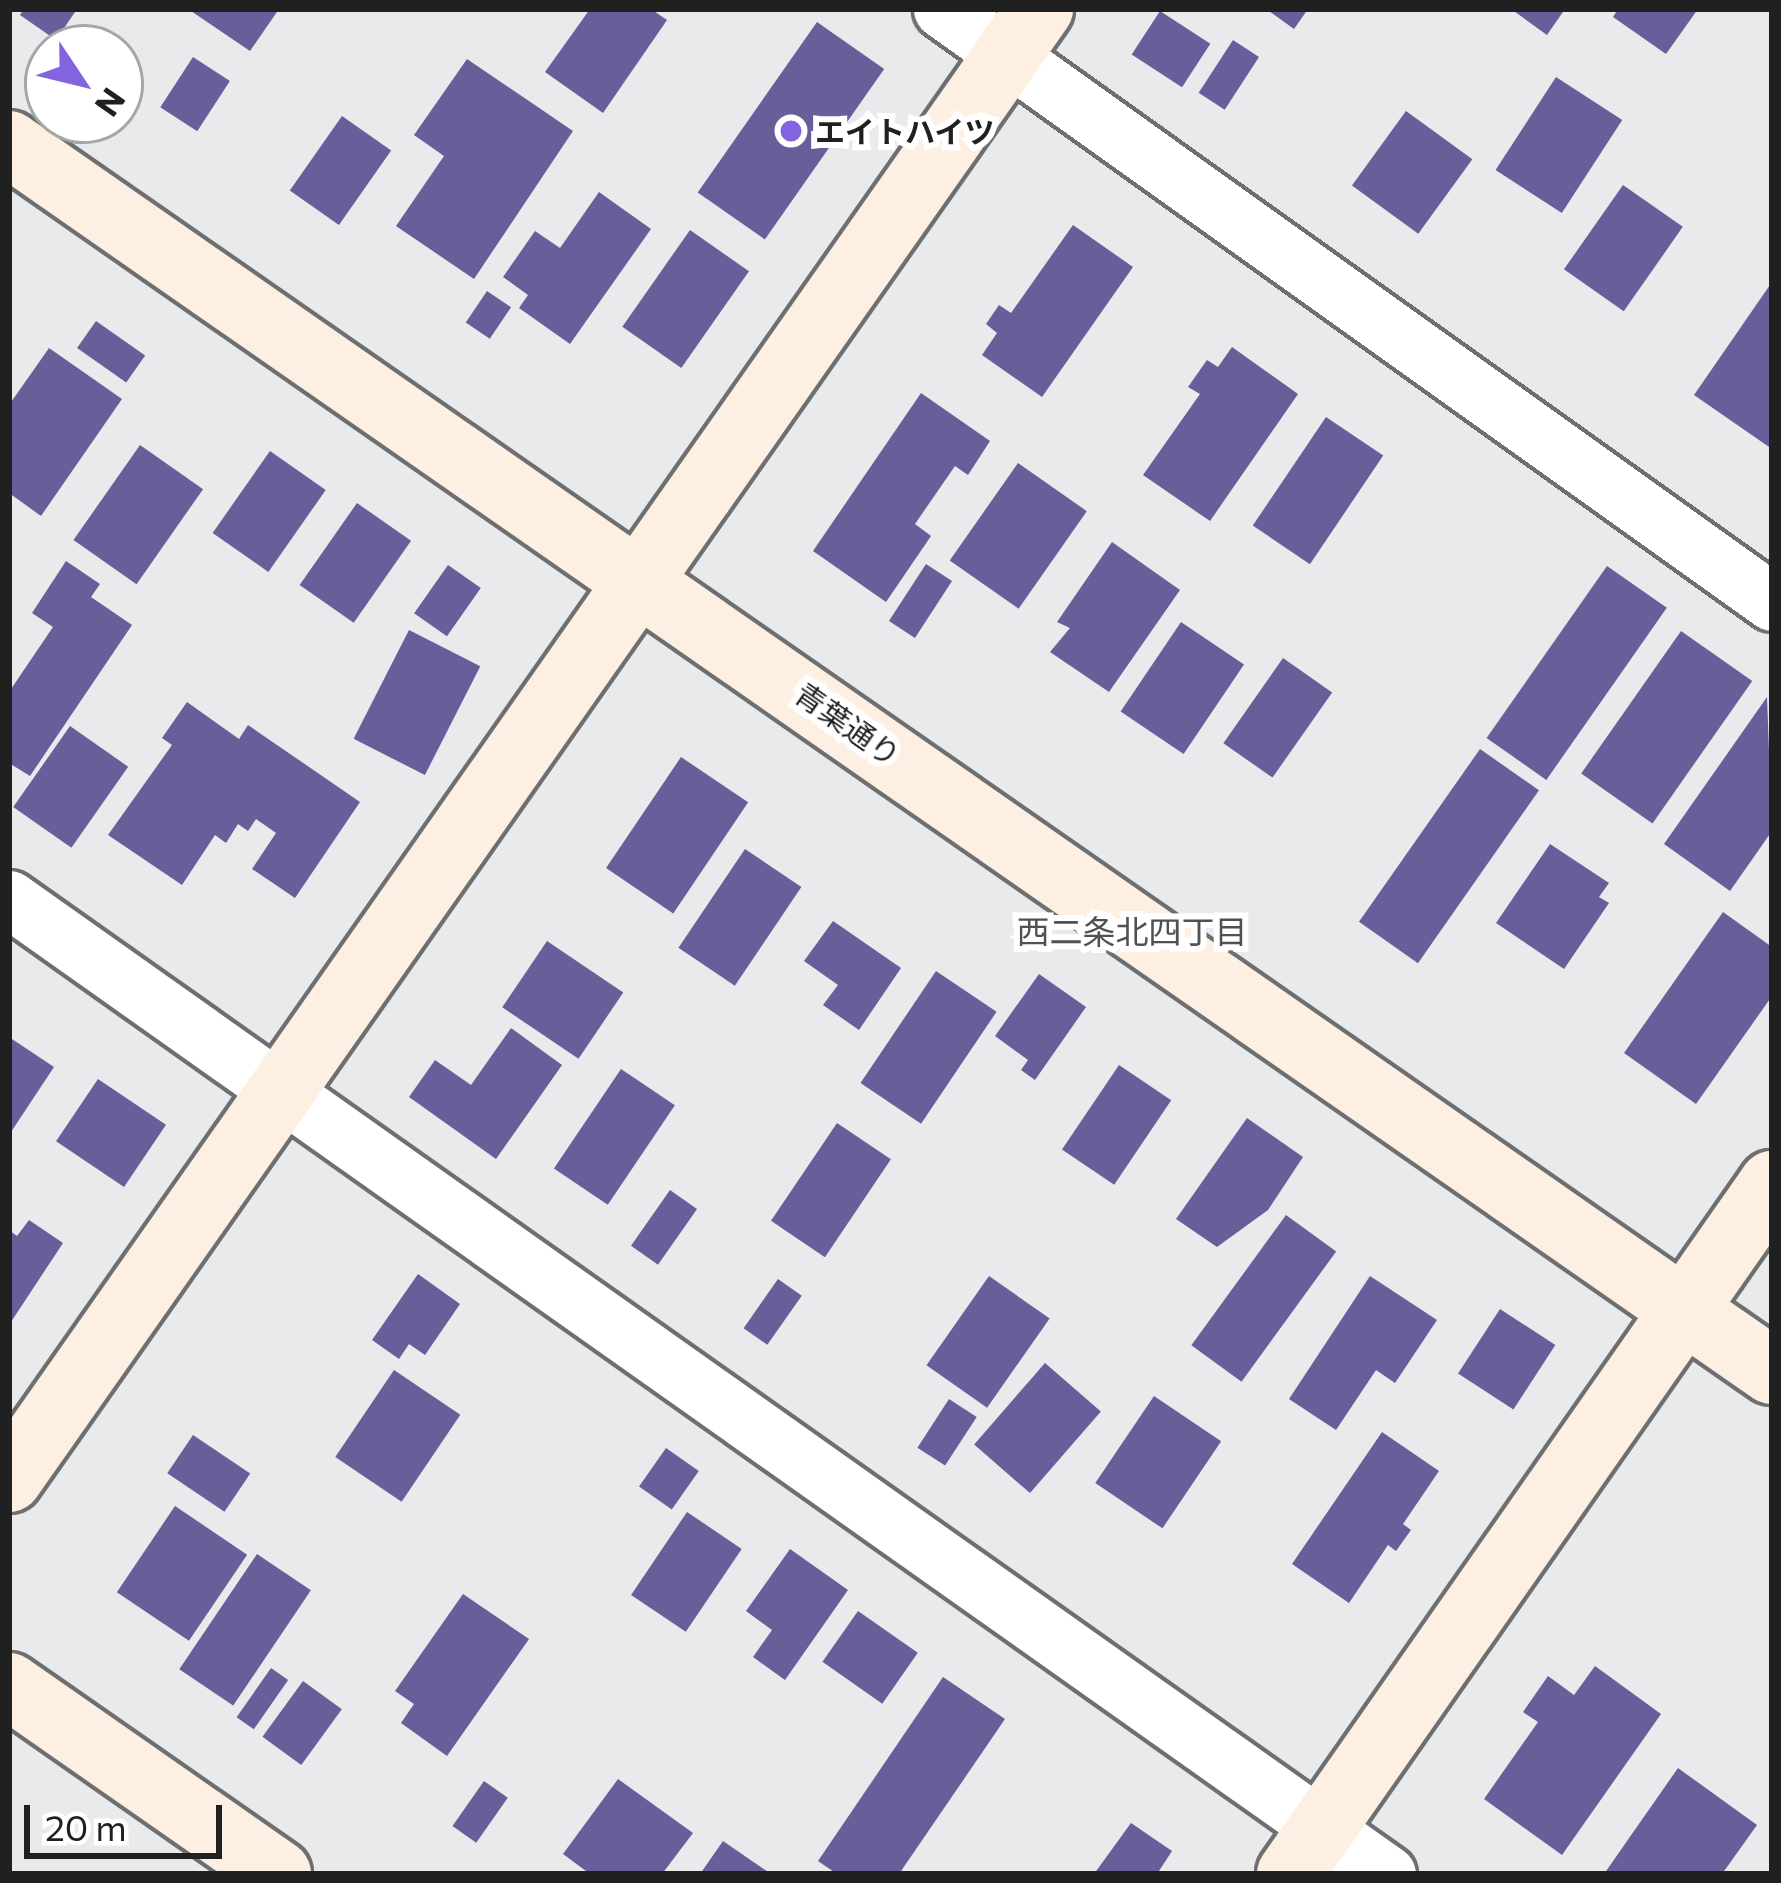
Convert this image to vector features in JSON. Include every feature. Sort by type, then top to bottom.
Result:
[{"type":"street","points":[[942,9],[1024,32],[1772,602]]},
{"type":"street","points":[[9,1479],[645,583],[1024,32]]},
{"type":"street","name":"青葉通り","points":[[9,144],[1772,1371]]},
{"type":"street","points":[[9,899],[283,1088],[1306,1851],[1387,1874]]},
{"type":"street","points":[[1306,1851],[1772,1184]]},
{"type":"street","points":[[9,1686],[278,1874]]},
{"type":"building","points":[[24,9],[77,9],[67,24],[33,24],[20,15]]},
{"type":"building","points":[[188,9],[279,9],[250,51]]},
{"type":"building","points":[[590,9],[651,9],[667,20],[603,113],[545,72]]},
{"type":"building","points":[[1266,9],[1308,9],[1294,29]]},
{"type":"building","points":[[1511,9],[1565,9],[1547,35]]},
{"type":"building","points":[[1618,9],[1698,9],[1666,54],[1613,17]]},
{"type":"building","points":[[1160,11],[1210,44],[1182,87],[1132,55]]},
{"type":"building","name":"エイトハイツ","points":[[817,22],[884,69],[765,239],[698,192]]},
{"type":"building","points":[[1233,40],[1259,57],[1225,110],[1199,93]]},
{"type":"building","points":[[193,57],[230,81],[197,131],[160,107]]},
{"type":"building","points":[[467,59],[573,131],[474,279],[396,226],[444,156],[414,135]]},
{"type":"building","points":[[1556,77],[1622,120],[1562,213],[1496,170]]},
{"type":"building","points":[[1406,111],[1472,159],[1418,234],[1352,185]]},
{"type":"building","points":[[342,116],[391,150],[339,225],[290,191]]},
{"type":"building","points":[[1623,185],[1683,227],[1624,311],[1564,269]]},
{"type":"building","points":[[599,192],[651,229],[570,344],[519,308],[528,295],[503,277],[535,231],[560,248]]},
{"type":"building","points":[[1073,225],[1133,267],[1042,397],[982,355],[997,333],[986,324],[999,305],[1011,313]]},
{"type":"building","points":[[690,230],[749,271],[681,368],[622,327]]},
{"type":"building","points":[[1772,282],[1772,449],[1694,395]]},
{"type":"building","points":[[487,291],[511,307],[490,339],[466,323]]},
{"type":"building","points":[[96,321],[145,355],[126,382],[77,348]]},
{"type":"building","points":[[1232,347],[1298,394],[1210,521],[1143,475],[1200,394],[1188,387],[1207,360],[1218,367]]},
{"type":"building","points":[[49,348],[122,399],[41,516],[9,493],[9,405]]},
{"type":"building","points":[[921,393],[990,441],[968,475],[955,466],[915,524],[931,536],[886,602],[813,551]]},
{"type":"building","points":[[1326,417],[1383,456],[1310,564],[1253,526]]},
{"type":"building","points":[[140,445],[203,489],[137,584],[73,540]]},
{"type":"building","points":[[270,451],[326,490],[268,572],[213,533]]},
{"type":"building","points":[[1018,463],[1087,511],[1019,609],[950,560]]},
{"type":"building","points":[[357,503],[411,541],[354,623],[300,585]]},
{"type":"building","points":[[1112,542],[1180,590],[1109,692],[1050,652],[1070,628],[1057,622]]},
{"type":"building","points":[[66,561],[100,584],[91,597],[132,625],[30,776],[9,763],[9,692],[53,627],[32,613]]},
{"type":"building","points":[[926,564],[952,581],[915,638],[889,621]]},
{"type":"building","points":[[448,565],[481,588],[447,636],[414,613]]},
{"type":"building","points":[[1607,566],[1667,608],[1546,780],[1487,738]]},
{"type":"building","points":[[1181,622],[1244,664],[1184,754],[1121,712]]},
{"type":"building","points":[[409,630],[480,666],[425,775],[354,739]]},
{"type":"building","points":[[1681,631],[1752,681],[1652,823],[1581,774]]},
{"type":"building","points":[[1283,658],[1332,692],[1272,778],[1223,743]]},
{"type":"building","points":[[1767,697],[1772,831],[1730,891],[1664,844]]},
{"type":"building","points":[[187,702],[239,739],[248,725],[360,802],[295,898],[252,869],[276,833],[256,819],[248,831],[238,824],[226,843],[215,835],[182,885],[108,835],[172,745],[162,738]]},
{"type":"building","points":[[70,726],[128,767],[71,848],[13,807]]},
{"type":"building","points":[[1480,749],[1539,790],[1418,963],[1359,922]]},
{"type":"building","points":[[681,757],[748,802],[673,913],[606,868]]},
{"type":"building","points":[[1550,844],[1609,883],[1599,897],[1609,903],[1564,969],[1496,923]]},
{"type":"building","points":[[745,849],[801,887],[735,986],[678,948]]},
{"type":"building","points":[[1723,912],[1772,947],[1772,996],[1696,1104],[1624,1053]]},
{"type":"building","points":[[833,921],[901,968],[859,1030],[823,1005],[838,985],[804,961]]},
{"type":"building","points":[[547,941],[623,992],[579,1059],[502,1007]]},
{"type":"building","points":[[936,971],[997,1012],[921,1124],[861,1083]]},
{"type":"building","points":[[1039,974],[1086,1007],[1035,1080],[1021,1070],[1028,1060],[995,1036]]},
{"type":"building","points":[[511,1028],[562,1065],[496,1159],[409,1097],[435,1060],[471,1085]]},
{"type":"building","points":[[9,1037],[54,1067],[9,1135]]},
{"type":"building","points":[[1119,1065],[1171,1100],[1114,1185],[1062,1150]]},
{"type":"building","points":[[621,1069],[675,1105],[608,1205],[554,1168]]},
{"type":"building","points":[[98,1079],[166,1125],[124,1187],[56,1141]]},
{"type":"building","points":[[1247,1118],[1303,1157],[1268,1210],[1217,1247],[1176,1219]]},
{"type":"building","points":[[837,1123],[891,1159],[825,1257],[771,1221]]},
{"type":"building","points":[[670,1190],[697,1209],[658,1265],[631,1246]]},
{"type":"building","points":[[1286,1215],[1336,1251],[1242,1382],[1191,1345]]},
{"type":"building","points":[[29,1220],[63,1243],[9,1325],[9,1230],[17,1236]]},
{"type":"building","points":[[418,1274],[460,1304],[425,1355],[409,1344],[399,1359],[372,1340]]},
{"type":"building","points":[[989,1276],[1050,1318],[987,1408],[926,1365]]},
{"type":"building","points":[[1370,1276],[1437,1320],[1395,1383],[1376,1370],[1336,1430],[1289,1399]]},
{"type":"building","points":[[778,1279],[802,1296],[767,1345],[744,1328]]},
{"type":"building","points":[[1500,1309],[1555,1345],[1513,1410],[1458,1374]]},
{"type":"building","points":[[1045,1363],[1101,1412],[1030,1493],[974,1445]]},
{"type":"building","points":[[394,1370],[460,1415],[402,1502],[335,1457]]},
{"type":"building","points":[[1154,1396],[1221,1441],[1162,1528],[1095,1483]]},
{"type":"building","points":[[949,1399],[977,1417],[945,1466],[917,1448]]},
{"type":"building","points":[[1382,1432],[1439,1471],[1403,1524],[1411,1530],[1396,1551],[1388,1545],[1349,1603],[1292,1564]]},
{"type":"building","points":[[193,1435],[250,1474],[224,1512],[167,1473]]},
{"type":"building","points":[[666,1448],[699,1471],[672,1509],[639,1487]]},
{"type":"building","points":[[175,1506],[247,1555],[189,1641],[117,1592]]},
{"type":"building","points":[[687,1512],[742,1549],[686,1632],[631,1595]]},
{"type":"building","points":[[790,1549],[848,1590],[785,1680],[753,1657],[772,1630],[746,1611]]},
{"type":"building","points":[[257,1554],[311,1590],[233,1706],[179,1669]]},
{"type":"building","points":[[463,1594],[529,1639],[447,1756],[401,1723],[414,1704],[395,1691]]},
{"type":"building","points":[[858,1611],[918,1653],[882,1704],[822,1662]]},
{"type":"building","points":[[1595,1666],[1661,1714],[1562,1855],[1484,1799],[1538,1722],[1523,1712],[1548,1676],[1574,1695]]},
{"type":"building","points":[[271,1668],[288,1680],[254,1729],[237,1717]]},
{"type":"building","points":[[943,1677],[1005,1719],[899,1874],[837,1874],[818,1861]]},
{"type":"building","points":[[303,1681],[342,1709],[301,1765],[262,1737]]},
{"type":"building","points":[[1678,1768],[1757,1825],[1722,1874],[1604,1874]]},
{"type":"building","points":[[618,1779],[693,1833],[662,1874],[590,1874],[563,1854]]},
{"type":"building","points":[[484,1781],[508,1798],[476,1843],[452,1826]]},
{"type":"building","points":[[1131,1823],[1172,1851],[1157,1874],[1094,1874]]},
{"type":"building","points":[[723,1841],[771,1874],[700,1874]]},
{"type":"place","name":"エイトハイツ","points":[[791,131]]},
{"type":"district","name":"西二条北四丁目","points":[[1132,931]]}]
